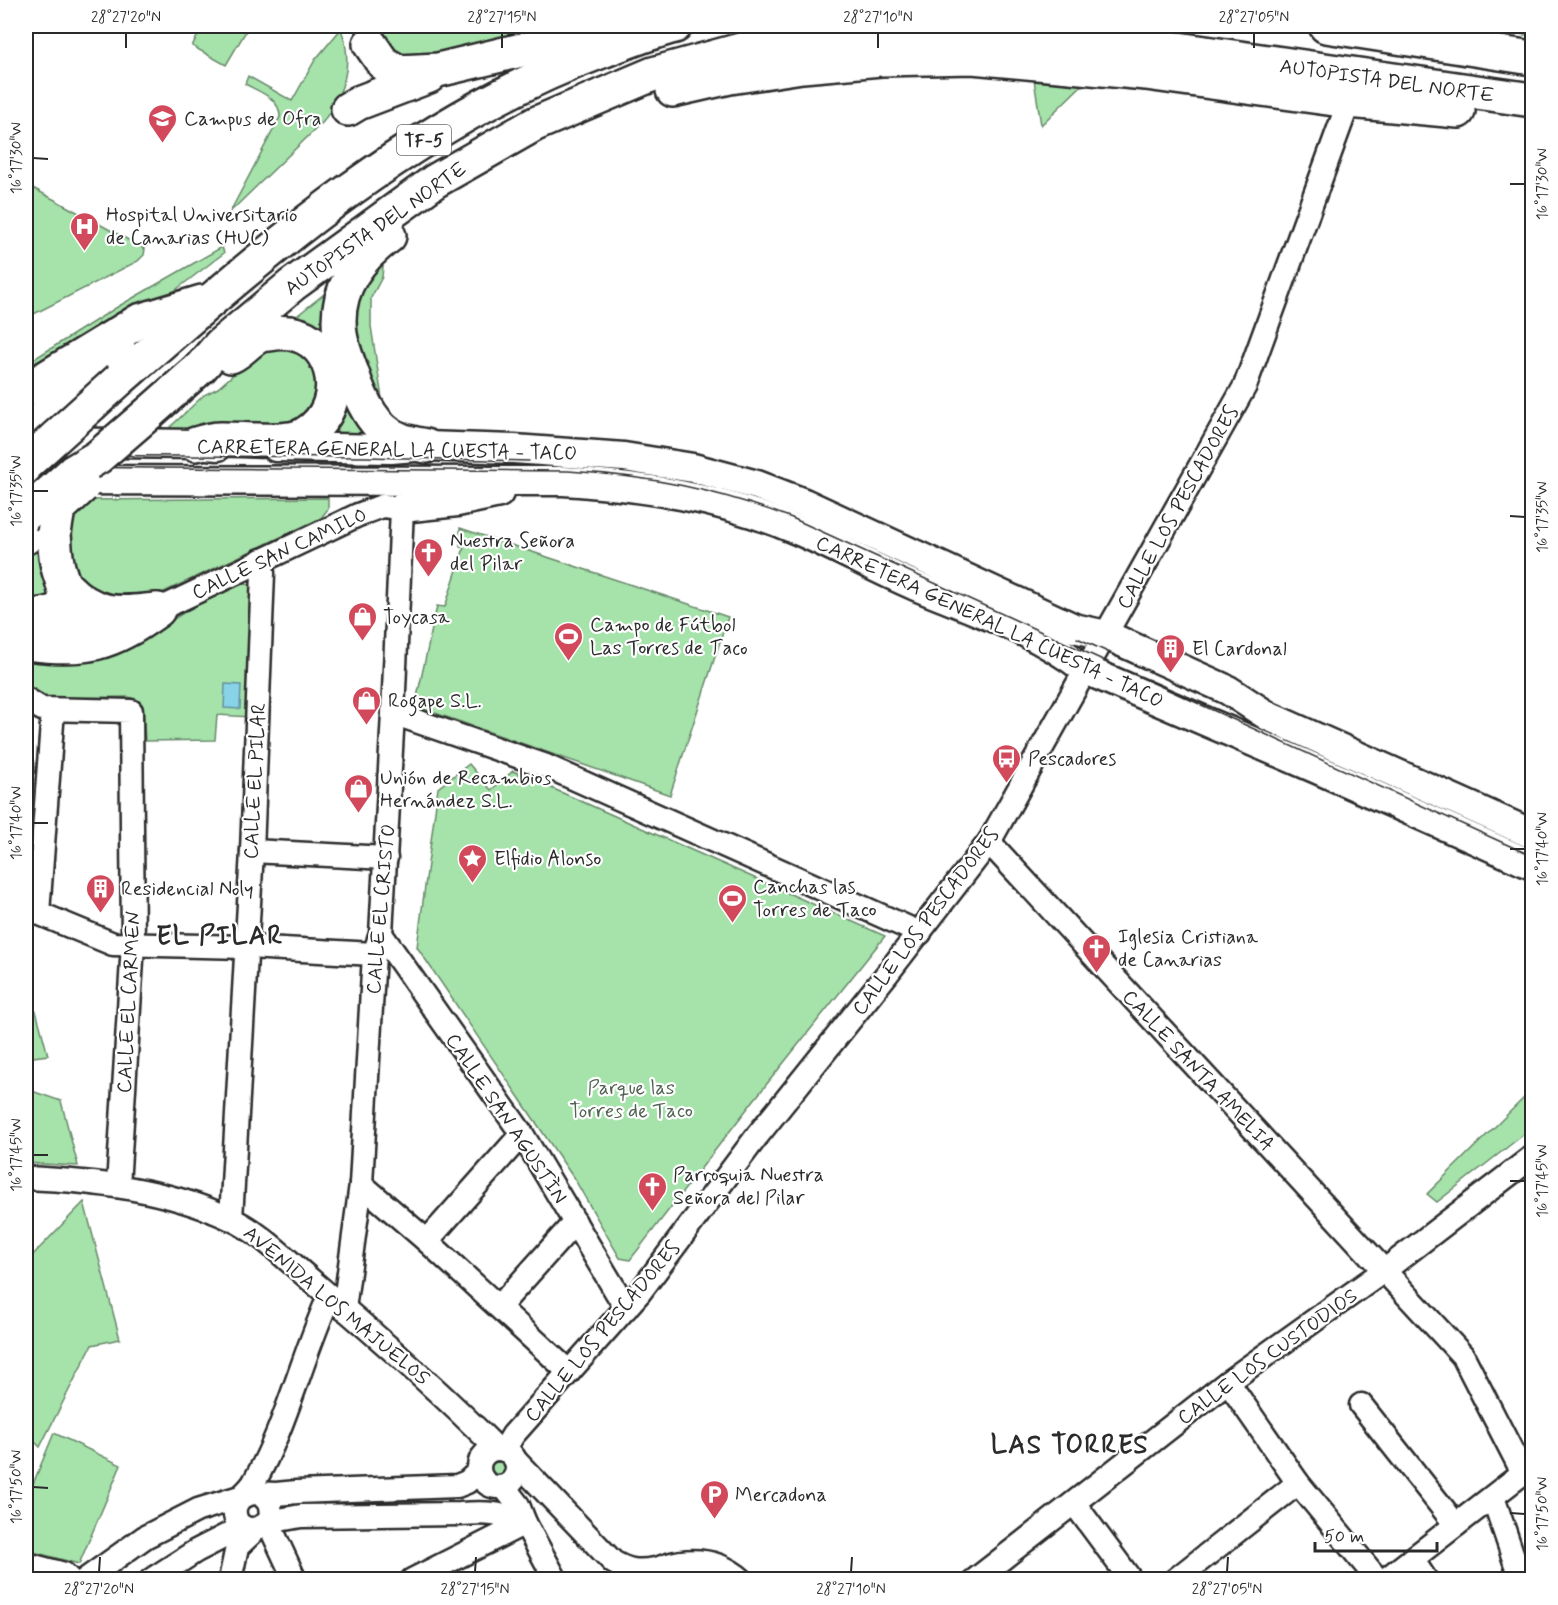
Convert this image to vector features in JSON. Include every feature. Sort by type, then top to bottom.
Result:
[{"type":"highway","points":[[1326,26],[1533,58]]},
{"type":"highway","points":[[370,44],[383,63],[399,72],[438,70],[614,30],[670,27]]},
{"type":"highway","name":"AUTOPISTA DEL NORTE","points":[[26,464],[113,371],[212,299],[297,229],[367,176],[458,118],[558,68],[670,27]]},
{"type":"highway","name":"AUTOPISTA DEL NORTE","points":[[26,514],[73,472],[98,457],[201,367],[220,345],[292,285],[435,181],[535,124],[653,74],[748,48],[857,32],[912,28],[1059,35],[1143,44],[1528,100]]},
{"type":"highway","points":[[535,124],[582,119],[655,94],[730,77],[802,66],[882,59],[972,57],[1018,60],[1146,73],[1349,101],[1481,113],[1528,100]]},
{"type":"highway","points":[[348,109],[365,100],[427,78],[438,70]]},
{"type":"highway","points":[[426,446],[398,439],[384,430],[372,416],[354,381],[345,354],[339,320],[344,291],[360,261],[375,246],[426,208],[435,181]]},
{"type":"highway","points":[[26,390],[139,321],[212,299]]},
{"type":"highway","points":[[26,433],[113,371],[159,316]]},
{"type":"highway","points":[[196,444],[216,439],[291,439],[305,434],[319,422],[330,404],[334,385],[329,364],[322,353],[312,342],[298,335],[281,333],[261,335],[234,355],[201,367]]},
{"type":"highway","points":[[33,613],[55,613],[62,607],[66,598],[66,587],[46,527],[83,485],[98,457]]},
{"type":"highway","points":[[66,587],[76,597],[92,607],[109,613],[158,610]]},
{"type":"highway","points":[[26,643],[85,646],[109,640],[130,630],[158,610]]},
{"type":"main road","name":"CARRETERA GENERAL LA CUESTA - TACO","points":[[26,442],[391,449],[426,446],[624,456],[693,468],[746,482],[804,503],[1074,628],[1106,635],[1228,690],[1268,716],[1533,834]]},
{"type":"main road","name":"CARRETERA GENERAL LA CUESTA - TACO","points":[[26,480],[563,481],[628,486],[678,494],[743,510],[796,529],[906,582],[1009,625],[1064,652],[1086,670],[1533,865]]},
{"type":"main road","points":[[402,508],[457,502],[563,481]]},
{"type":"main road","points":[[33,613],[54,620],[97,624],[124,622],[158,610]]},
{"type":"street","name":"CALLE LOS PESCADORES","points":[[496,1457],[640,1292],[757,1136],[920,933],[989,842],[1245,386],[1349,101]]},
{"type":"street","name":"CALLE SAN CAMILO","points":[[158,610],[358,514],[382,506],[402,508]]},
{"type":"street","name":"CALLE EL CRISTO","points":[[252,1495],[253,1483],[337,1302],[361,1184],[377,944],[386,858],[402,508]]},
{"type":"street","name":"CALLE EL PILAR","points":[[231,1219],[252,850],[263,573],[261,560]]},
{"type":"street","points":[[26,699],[42,709],[52,710],[32,910],[113,944],[246,947],[377,944]]},
{"type":"street","name":"CALLE EL CARMEN","points":[[52,710],[131,711],[133,944],[118,1186]]},
{"type":"street","points":[[393,712],[546,766],[920,933]]},
{"type":"street","name":"CALLE SANTA AMELIA","points":[[989,842],[1463,1356],[1528,1471]]},
{"type":"street","points":[[252,850],[386,858]]},
{"type":"street","name":"CALLE SAN AGUSTÌN","points":[[377,944],[522,1134],[626,1308]]},
{"type":"street","points":[[427,1241],[522,1134]]},
{"type":"street","name":"CALLE LOS CUSTODIOS","points":[[975,1580],[1228,1382],[1385,1270],[1533,1157]]},
{"type":"street","name":"AVENIDA LOS MAJUELOS","points":[[26,1178],[73,1180],[118,1186],[170,1197],[231,1219],[263,1240],[407,1361],[464,1415],[496,1457],[613,1562],[647,1574],[669,1563],[695,1560],[714,1563],[732,1571],[742,1580]]},
{"type":"street","points":[[361,1184],[427,1241],[569,1372]]},
{"type":"street","points":[[499,1307],[575,1222]]},
{"type":"street","points":[[1228,1382],[1298,1483],[1378,1580]]},
{"type":"street","points":[[1361,1405],[1456,1525]]},
{"type":"street","points":[[457,1486],[470,1458],[471,1444],[464,1415]]},
{"type":"street","points":[[85,1580],[144,1537],[198,1510],[252,1495],[457,1486],[467,1482],[496,1457]]},
{"type":"street","points":[[460,1514],[512,1482],[517,1473],[496,1457]]},
{"type":"street","points":[[496,1457],[483,1479],[489,1485],[501,1487],[518,1505],[525,1523],[556,1580]]},
{"type":"street","points":[[1385,1580],[1528,1471]]},
{"type":"street","points":[[1175,1580],[1298,1483]]},
{"type":"street","points":[[230,1580],[237,1547],[272,1511],[270,1504],[252,1495]]},
{"type":"street","points":[[252,1495],[237,1502],[235,1510],[237,1521],[255,1526],[295,1580]]},
{"type":"street","points":[[1492,1497],[1521,1580]]},
{"type":"street","points":[[1074,1503],[1131,1580]]},
{"type":"street","points":[[152,1580],[196,1551],[255,1526],[301,1516],[483,1512],[502,1514],[525,1523]]},
{"type":"street","points":[[412,1580],[525,1523]]},
{"type":"street","points":[[1412,1559],[1426,1580]]},
{"type":"street","points":[[26,1564],[64,1574],[70,1580]]},
{"type":"green space","points":[[203,26],[249,26],[226,65],[192,46]]},
{"type":"green space","points":[[382,26],[590,26],[415,65],[380,40]]},
{"type":"green space","points":[[1466,26],[1532,26],[1532,36],[1475,27]]},
{"type":"green space","points":[[341,29],[347,54],[347,66],[341,89],[330,111],[323,122],[230,212],[280,117],[273,100],[245,84],[248,76],[292,101],[315,60]]},
{"type":"green space","points":[[1033,73],[1089,78],[1041,125]]},
{"type":"green space","name":"Hospital Universitario de Canarias (HUC)","points":[[31,187],[145,249],[144,255],[138,261],[26,318],[26,196]]},
{"type":"green space","points":[[222,247],[224,253],[169,295],[26,381],[26,364],[119,306]]},
{"type":"green space","points":[[384,256],[382,277],[371,298],[371,326],[385,418],[355,354],[355,289]]},
{"type":"green space","points":[[339,282],[336,351],[293,319]]},
{"type":"green space","points":[[270,346],[301,350],[320,374],[318,404],[289,429],[167,430],[204,395],[218,388],[259,352]]},
{"type":"green space","points":[[343,383],[381,436],[315,437]]},
{"type":"green space","points":[[328,498],[328,509],[321,518],[138,602],[95,594],[76,575],[68,535],[70,522],[87,500]]},
{"type":"green space","name":"Campo de Fútbol Las Torres de Taco","points":[[460,528],[728,617],[670,795],[415,706],[437,606],[445,607],[464,548],[460,547]]},
{"type":"green space","points":[[42,538],[51,600],[26,599],[26,552]]},
{"type":"green space","points":[[239,583],[250,585],[251,717],[217,715],[215,740],[145,741],[143,706],[139,701],[129,697],[48,698],[26,688],[26,669],[31,653],[153,632],[220,590]]},
{"type":"green space","name":"Parque las Torres de Taco","points":[[469,764],[491,790],[513,771],[885,936],[630,1260],[620,1258],[575,1180],[417,947],[438,788]]},
{"type":"green space","points":[[26,1001],[29,1010],[36,1011],[48,1055],[26,1058],[28,1026],[26,1025]]},
{"type":"green space","points":[[26,1089],[61,1101],[78,1166],[26,1163]]},
{"type":"green space","points":[[1532,1090],[1532,1128],[1437,1202],[1427,1194]]},
{"type":"green space","points":[[84,1202],[120,1339],[92,1345],[40,1447],[26,1433],[26,1262]]},
{"type":"green space","points":[[54,1433],[121,1465],[79,1564],[26,1550],[26,1501]]},
{"type":"green space","points":[[494,1458],[502,1458],[508,1464],[508,1472],[502,1478],[494,1478],[488,1472],[488,1464]]},
{"type":"water","points":[[225,684],[241,685],[240,709],[224,708]]},
{"type":"tram line","points":[[26,455],[366,457],[529,461]]},
{"type":"tram line","points":[[26,467],[568,471],[655,480],[709,492],[792,518],[1532,856]]},
{"type":"tram line","points":[[1077,638],[1132,663]]},
{"type":"place","name":"Campus de Ofra","points":[[163,144]]},
{"type":"place","name":"Hospital Universitario de Canarias (HUC)","points":[[85,252]]},
{"type":"place","name":"Nuestra Señora del Pilar","points":[[429,578]]},
{"type":"place","name":"Toycasa","points":[[362,642]]},
{"type":"place","name":"Campo de Fútbol Las Torres de Taco","points":[[569,662]]},
{"type":"place","name":"El Cardonal","points":[[1171,674]]},
{"type":"place","name":"Rogape S.L.","points":[[367,726]]},
{"type":"place","name":"Pescadores","points":[[1007,784]]},
{"type":"place","name":"Unión de Recambios Hernández S.L.","points":[[359,814]]},
{"type":"place","name":"Elfidio Alonso","points":[[473,884]]},
{"type":"place","name":"Residencial Noly","points":[[100,914]]},
{"type":"place","name":"Canchas las Torres de Taco","points":[[732,924]]},
{"type":"place","name":"Iglesia Cristiana de Canarias","points":[[1097,974]]},
{"type":"place","name":"Parroquia Nuestra Señora del Pilar","points":[[652,1212]]},
{"type":"place","name":"Mercadona","points":[[714,1520]]},
{"type":"district","name":"EL PILAR","points":[[220,935]]},
{"type":"district","name":"LAS TORRES","points":[[1070,1444]]}]
